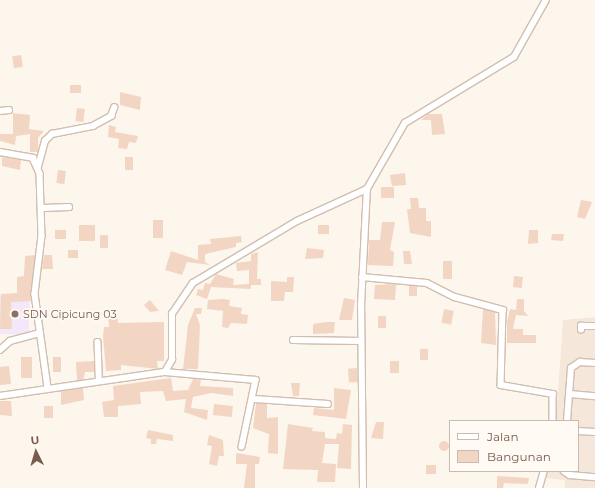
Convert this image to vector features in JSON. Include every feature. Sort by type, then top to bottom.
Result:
[{"type":"street","points":[[362,488],[362,277],[367,189],[405,123],[514,57],[546,0]]},
{"type":"street","points":[[48,388],[38,334],[35,294],[42,208],[38,167],[45,141],[52,134],[93,126],[111,116],[114,108]]},
{"type":"street","points":[[0,111],[8,110]]},
{"type":"street","points":[[0,152],[27,156],[38,167]]},
{"type":"street","points":[[165,372],[172,360],[172,314],[193,283],[298,221],[367,189]]},
{"type":"street","points":[[42,208],[69,207]]},
{"type":"street","points":[[362,277],[420,281],[455,297],[503,310],[501,385],[553,394],[553,420]]},
{"type":"street","points":[[581,330],[581,326],[595,326]]},
{"type":"street","points":[[0,350],[10,341],[38,334]]},
{"type":"street","points":[[293,340],[361,342]]},
{"type":"street","points":[[98,342],[99,380]]},
{"type":"street","points":[[567,420],[574,364],[595,363]]},
{"type":"street","points":[[0,396],[99,380],[165,372],[254,379],[257,384],[255,399],[242,447]]},
{"type":"street","points":[[570,394],[595,396]]},
{"type":"street","points":[[255,399],[328,404]]},
{"type":"street","points":[[579,431],[595,432]]},
{"type":"street","points":[[539,488],[544,472]]},
{"type":"street","points":[[566,472],[570,475],[595,477]]},
{"type":"shaded area","name":"SDN Cipicung 03","points":[[0,294],[30,295],[29,335],[0,334]]},
{"type":"shaded area","points":[[595,317],[595,488],[565,488],[565,480],[545,478],[547,472],[579,472],[579,420],[556,420],[563,320]]},
{"type":"building","points":[[21,55],[23,67],[14,68],[12,56]]},
{"type":"building","points":[[70,85],[81,85],[81,93],[70,93]]},
{"type":"building","points":[[120,92],[141,97],[140,110],[120,105]]},
{"type":"building","points":[[77,108],[85,109],[83,122],[75,121]]},
{"type":"building","points":[[13,113],[30,115],[29,129],[44,131],[38,138],[38,152],[30,152],[30,134],[16,136],[15,145],[0,141],[0,134],[13,134]]},
{"type":"building","points":[[428,114],[442,114],[445,134],[432,135],[431,120],[421,120]]},
{"type":"building","points":[[109,125],[116,127],[115,132],[138,136],[136,143],[129,142],[127,149],[118,148],[119,139],[108,137]]},
{"type":"building","points":[[2,157],[21,160],[20,170],[2,166]]},
{"type":"building","points":[[125,157],[133,157],[133,170],[125,170]]},
{"type":"building","points":[[58,170],[66,171],[64,184],[56,183]]},
{"type":"building","points":[[405,173],[406,185],[392,186],[390,175]]},
{"type":"building","points":[[381,187],[394,187],[394,198],[381,198]]},
{"type":"building","points":[[410,198],[418,198],[419,208],[426,208],[426,221],[431,221],[431,237],[410,233],[407,209],[411,209]]},
{"type":"building","points":[[581,200],[592,202],[585,219],[577,217]]},
{"type":"building","points":[[153,220],[163,220],[163,238],[153,238]]},
{"type":"building","points":[[382,222],[395,222],[390,250],[394,252],[393,266],[368,265],[369,240],[380,240]]},
{"type":"building","points":[[79,225],[95,225],[95,241],[79,241]]},
{"type":"building","points":[[318,225],[329,225],[329,234],[318,234]]},
{"type":"building","points":[[55,230],[66,230],[66,239],[55,239]]},
{"type":"building","points":[[529,230],[538,230],[538,243],[528,244]]},
{"type":"building","points":[[552,234],[564,234],[563,241],[551,240]]},
{"type":"building","points":[[100,235],[108,235],[108,248],[100,248]]},
{"type":"building","points":[[241,236],[242,242],[236,243],[236,247],[205,254],[205,262],[210,265],[187,262],[182,275],[165,270],[171,251],[198,260],[198,245],[211,244],[210,239]]},
{"type":"building","points":[[307,248],[324,250],[323,258],[305,259]]},
{"type":"building","points":[[68,250],[78,250],[78,258],[68,258]]},
{"type":"building","points":[[403,251],[410,251],[412,264],[404,264]]},
{"type":"building","points":[[258,252],[257,279],[261,279],[261,285],[251,285],[251,289],[211,287],[207,299],[196,295],[198,289],[203,290],[205,283],[210,284],[216,274],[234,279],[233,285],[249,284],[249,270],[237,271],[236,263],[251,261],[251,254]]},
{"type":"building","points":[[35,255],[31,301],[11,302],[12,329],[0,329],[1,294],[17,293],[17,277],[24,276],[25,256]]},
{"type":"building","points":[[44,255],[52,255],[53,269],[42,269]]},
{"type":"building","points":[[443,261],[452,261],[452,279],[443,279]]},
{"type":"building","points":[[514,276],[523,277],[522,288],[513,287]]},
{"type":"building","points":[[287,277],[294,277],[293,292],[285,292],[284,301],[271,301],[271,281],[287,282]]},
{"type":"building","points":[[396,284],[395,300],[374,299],[375,285]]},
{"type":"building","points":[[409,286],[417,286],[417,296],[409,296]]},
{"type":"building","points":[[344,298],[355,300],[352,320],[339,320]]},
{"type":"building","points":[[517,299],[524,299],[524,311],[528,316],[516,315],[513,329],[523,329],[523,335],[536,335],[536,343],[507,343],[507,322],[510,309],[516,310]]},
{"type":"building","points":[[150,300],[159,311],[150,312],[144,305]]},
{"type":"building","points":[[208,300],[230,300],[229,306],[242,308],[241,314],[248,315],[247,324],[231,323],[228,328],[222,327],[223,311],[207,309]]},
{"type":"building","points":[[195,308],[202,308],[201,314],[196,314],[200,325],[198,369],[183,369],[188,325]]},
{"type":"building","points":[[444,309],[454,311],[451,325],[441,323]]},
{"type":"building","points":[[483,309],[495,312],[496,345],[481,343]]},
{"type":"building","points":[[108,314],[117,314],[118,323],[164,322],[164,361],[157,361],[158,369],[121,365],[121,370],[106,371],[103,336],[104,327],[109,327]]},
{"type":"building","points":[[378,316],[386,316],[386,328],[378,328]]},
{"type":"building","points":[[335,322],[334,333],[313,334],[313,324]]},
{"type":"building","points":[[420,349],[428,349],[428,360],[420,360]]},
{"type":"building","points":[[21,357],[32,357],[32,378],[21,378]]},
{"type":"building","points":[[53,357],[61,357],[61,372],[53,372]]},
{"type":"building","points":[[94,361],[94,372],[85,372],[83,380],[77,380],[76,362]]},
{"type":"building","points":[[390,361],[399,361],[399,373],[390,373]]},
{"type":"building","points":[[9,366],[11,384],[0,385],[0,367]]},
{"type":"building","points":[[357,368],[358,382],[349,383],[348,369]]},
{"type":"building","points":[[171,378],[173,391],[188,390],[193,379],[201,379],[200,386],[233,388],[233,396],[211,393],[193,397],[191,408],[208,410],[207,420],[184,412],[186,399],[166,401],[163,391],[140,392],[141,404],[118,406],[118,417],[104,417],[102,402],[114,400],[113,386]]},
{"type":"building","points":[[291,383],[300,383],[299,396],[293,396]]},
{"type":"building","points":[[83,388],[84,400],[61,405],[61,391]]},
{"type":"building","points":[[334,388],[351,390],[346,419],[313,415],[314,408],[334,410]]},
{"type":"building","points":[[0,401],[11,401],[12,416],[0,415]]},
{"type":"building","points":[[256,403],[267,404],[267,418],[278,417],[278,454],[268,453],[269,434],[253,428]]},
{"type":"building","points":[[214,404],[233,406],[232,417],[213,415]]},
{"type":"building","points":[[44,406],[53,406],[53,418],[44,418]]},
{"type":"building","points":[[376,422],[384,422],[383,439],[371,438]]},
{"type":"building","points":[[288,424],[313,428],[312,431],[325,432],[325,438],[336,439],[337,433],[342,434],[343,424],[352,425],[351,469],[337,468],[339,444],[325,444],[322,463],[336,464],[335,482],[317,482],[318,470],[283,469]]},
{"type":"building","points":[[148,430],[173,435],[173,441],[157,439],[156,444],[151,444],[151,439],[146,438]]},
{"type":"building","points":[[209,435],[223,440],[224,456],[219,456],[217,466],[209,464],[212,446],[207,445]]},
{"type":"building","points":[[442,441],[446,441],[448,442],[448,450],[442,451],[439,448],[439,444]]},
{"type":"building","points":[[236,453],[260,457],[259,464],[255,464],[255,488],[244,488],[247,464],[236,464]]},
{"type":"building","points":[[426,465],[436,465],[436,474],[426,474]]},
{"type":"building","points":[[497,476],[529,478],[528,484],[504,483],[503,488],[497,488]]},
{"type":"place","name":"SDN Cipicung 03","points":[[15,314]]}]
